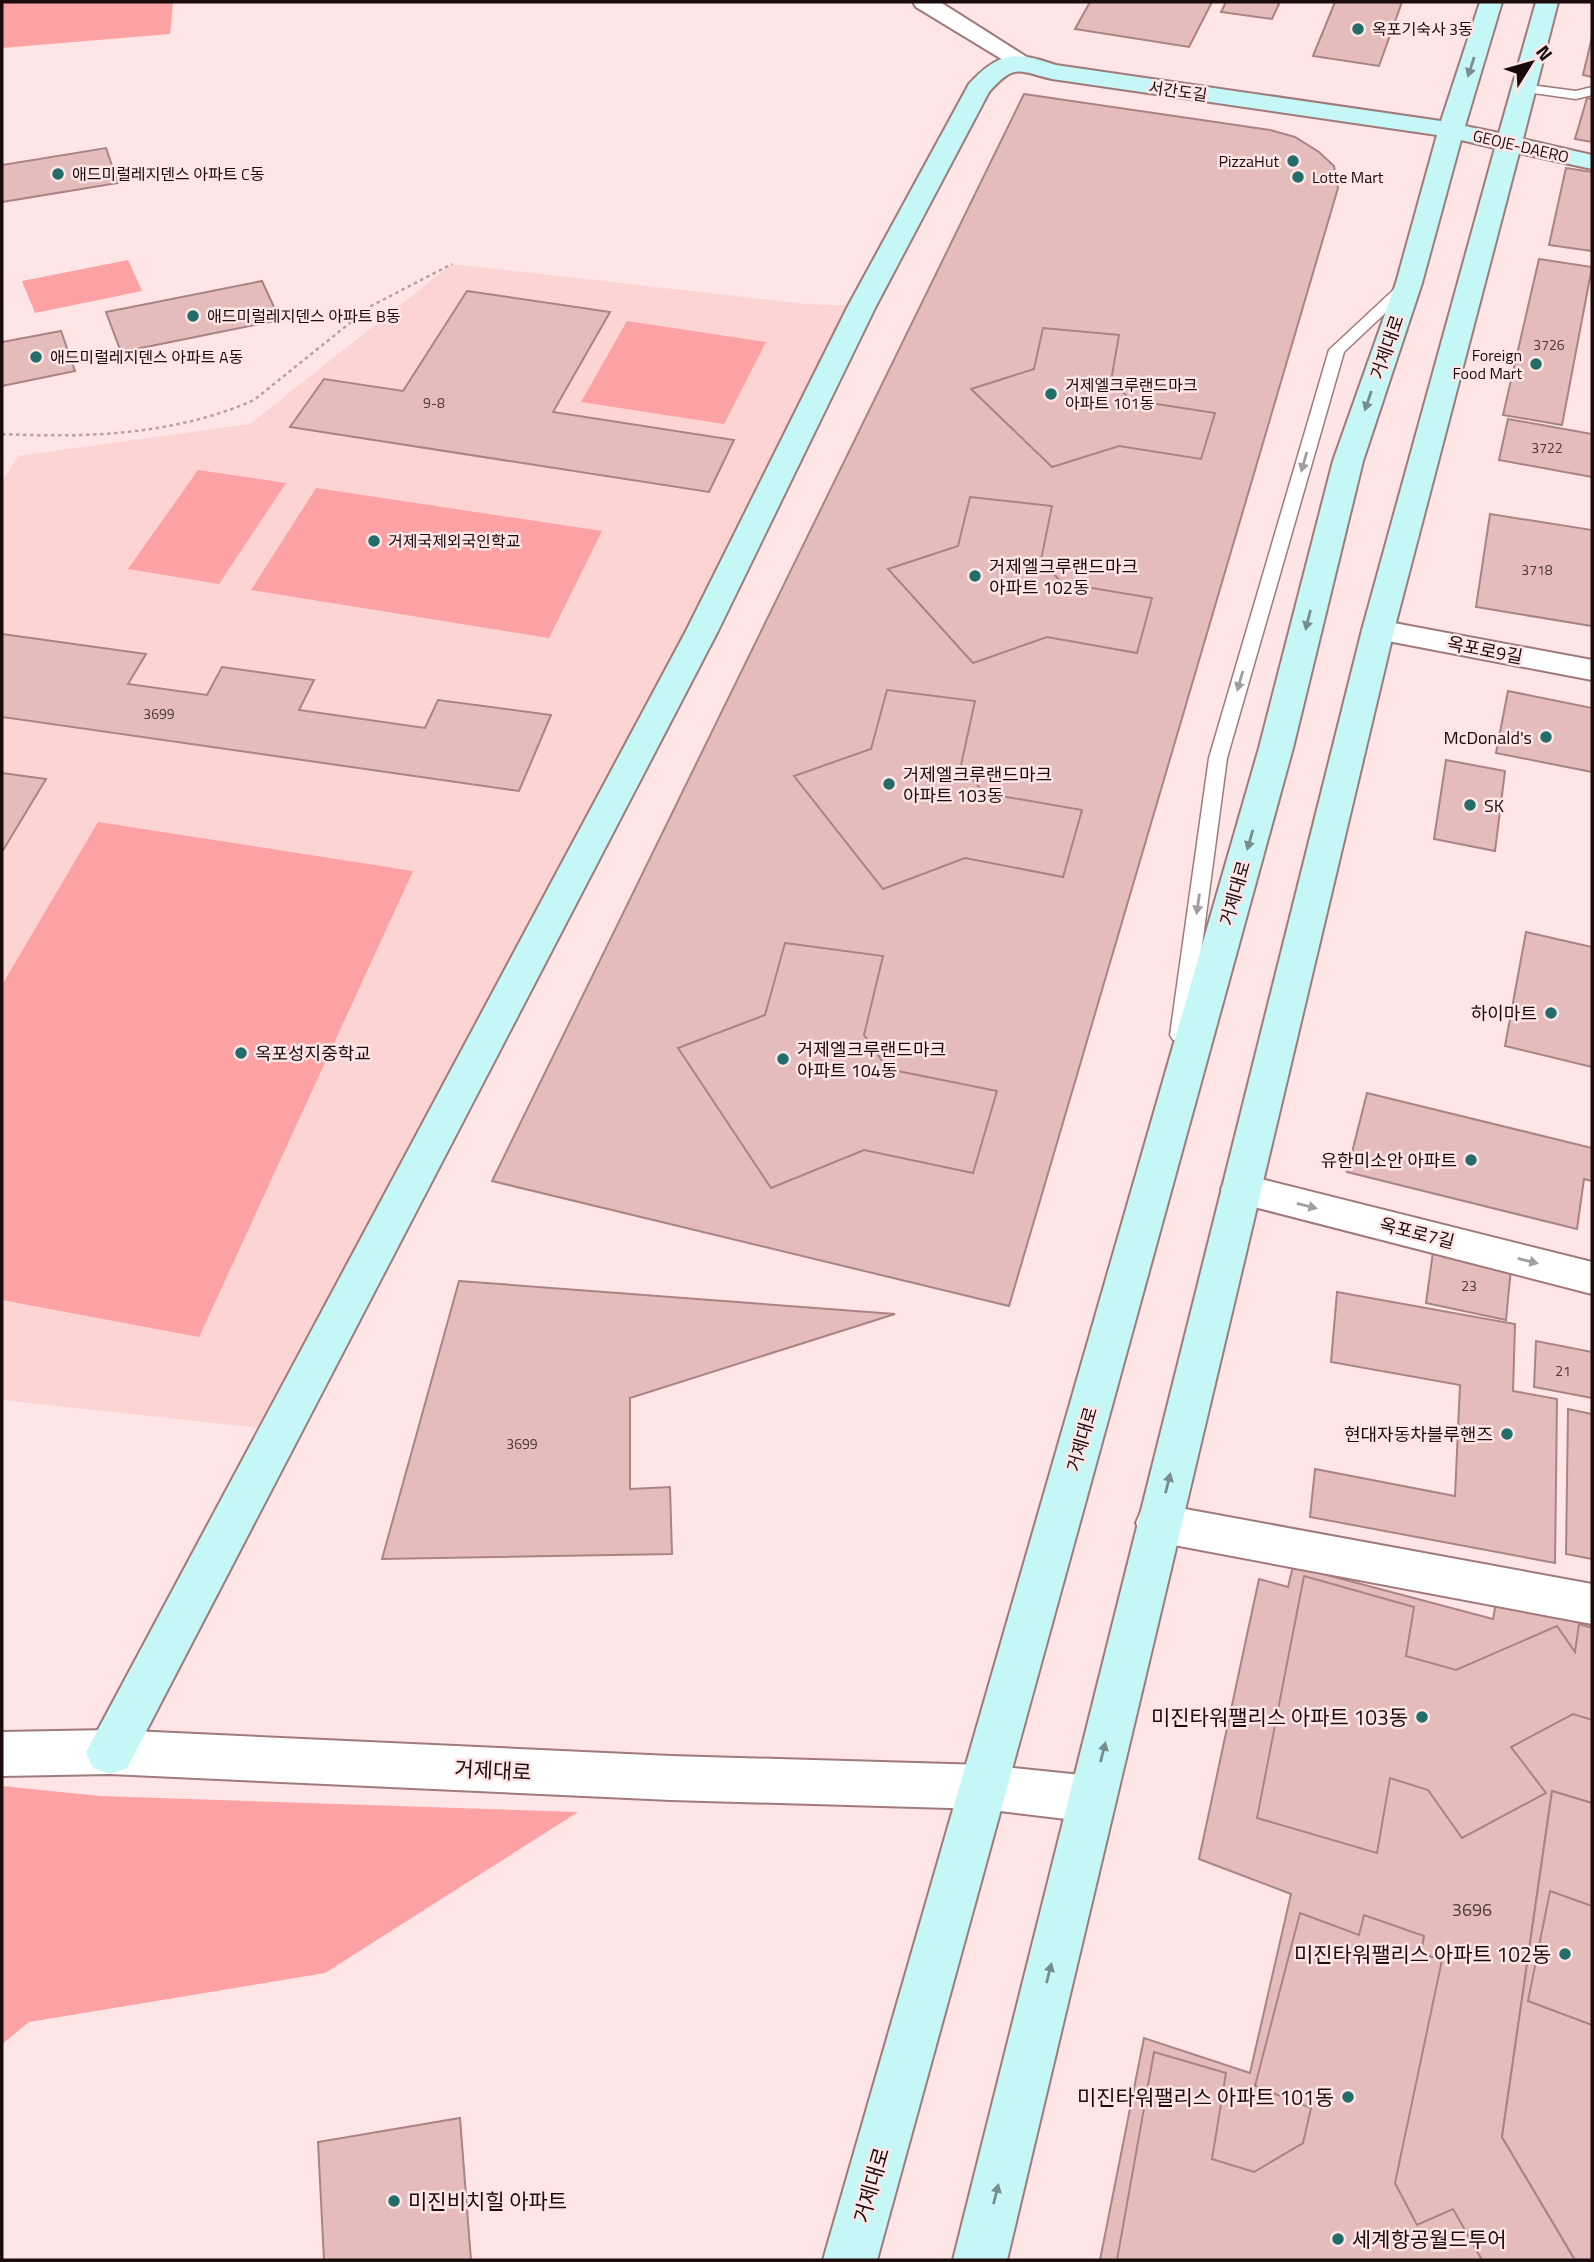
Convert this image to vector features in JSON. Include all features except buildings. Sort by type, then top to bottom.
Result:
[{"type":"street","name":"서간도길","points":[[923,2],[1021,61],[1052,72],[1451,130]]},
{"type":"street","name":"거제대로","points":[[850,2260],[1276,748],[1348,461],[1409,284],[1451,130],[1491,2]]},
{"type":"street","points":[[980,2260],[1378,630],[1547,2]]},
{"type":"street","points":[[110,1752],[702,631],[862,306],[978,89],[996,69],[1021,61]]},
{"type":"street","name":"GEOJE-DAERO","points":[[1451,130],[1592,162]]},
{"type":"street","name":"옥포로9길","points":[[1378,630],[1592,670]]},
{"type":"street","name":"옥포로7길","points":[[1241,1189],[1592,1278]]},
{"type":"street","points":[[1158,1523],[1592,1604]]},
{"type":"street","name":"거제대로","points":[[2,1754],[110,1752],[671,1778],[984,1787],[1091,1799]]},
{"type":"lane","points":[[1522,88],[1576,95],[1592,91]]},
{"type":"lane","points":[[1166,1140],[1222,745],[1336,350],[1409,284]]},
{"type":"path","points":[[2,434],[74,437],[183,422],[236,410],[263,393],[371,306],[452,264]]},
{"type":"shaded area","points":[[2,2],[173,2],[170,34],[2,48]]},
{"type":"shaded area","points":[[128,260],[142,291],[35,313],[22,281]]},
{"type":"shaded area","name":"옥포성지중학교","points":[[452,264],[806,304],[862,306],[280,1430],[2,1400],[2,482],[18,456],[250,424]]},
{"type":"shaded area","points":[[627,321],[766,342],[724,424],[581,402]]},
{"type":"shaded area","points":[[198,470],[286,483],[219,584],[128,569]]},
{"type":"shaded area","points":[[316,488],[602,531],[549,638],[251,590]]},
{"type":"shaded area","points":[[98,822],[413,871],[199,1337],[2,1300],[2,985]]},
{"type":"shaded area","points":[[2,1786],[100,1796],[578,1812],[325,1973],[29,2022],[2,2044]]},
{"type":"place","name":"옥포기숙사 3동","points":[[1358,29]]},
{"type":"place","name":"PizzaHut","points":[[1293,161]]},
{"type":"place","name":"애드미럴레지덴스 아파트 C동","points":[[58,174]]},
{"type":"place","name":"Lotte Mart","points":[[1298,177]]},
{"type":"place","name":"애드미럴레지덴스 아파트 B동","points":[[193,316]]},
{"type":"place","name":"애드미럴레지덴스 아파트 A동","points":[[36,357]]},
{"type":"place","name":"Foreign Food Mart","points":[[1536,364]]},
{"type":"place","name":"거제엘크루랜드마크 아파트 101동","points":[[1051,394]]},
{"type":"place","name":"거제국제외국인학교","points":[[374,541]]},
{"type":"place","name":"거제엘크루랜드마크 아파트 102동","points":[[975,576]]},
{"type":"place","name":"McDonald's","points":[[1546,737]]},
{"type":"place","name":"거제엘크루랜드마크 아파트 103동","points":[[889,784]]},
{"type":"place","name":"SK","points":[[1470,805]]},
{"type":"place","name":"하이마트","points":[[1551,1013]]},
{"type":"place","name":"옥포성지중학교","points":[[241,1053]]},
{"type":"place","name":"거제엘크루랜드마크 아파트 104동","points":[[783,1059]]},
{"type":"place","name":"유한미소안 아파트","points":[[1471,1160]]},
{"type":"place","name":"현대자동차블루핸즈","points":[[1507,1434]]},
{"type":"place","name":"미진타워팰리스 아파트 103동","points":[[1422,1717]]},
{"type":"place","name":"미진타워팰리스 아파트 102동","points":[[1565,1954]]},
{"type":"place","name":"미진타워팰리스 아파트 101동","points":[[1348,2097]]},
{"type":"place","name":"미진비치힐 아파트","points":[[394,2201]]},
{"type":"place","name":"세계항공월드투어","points":[[1338,2239]]}]
